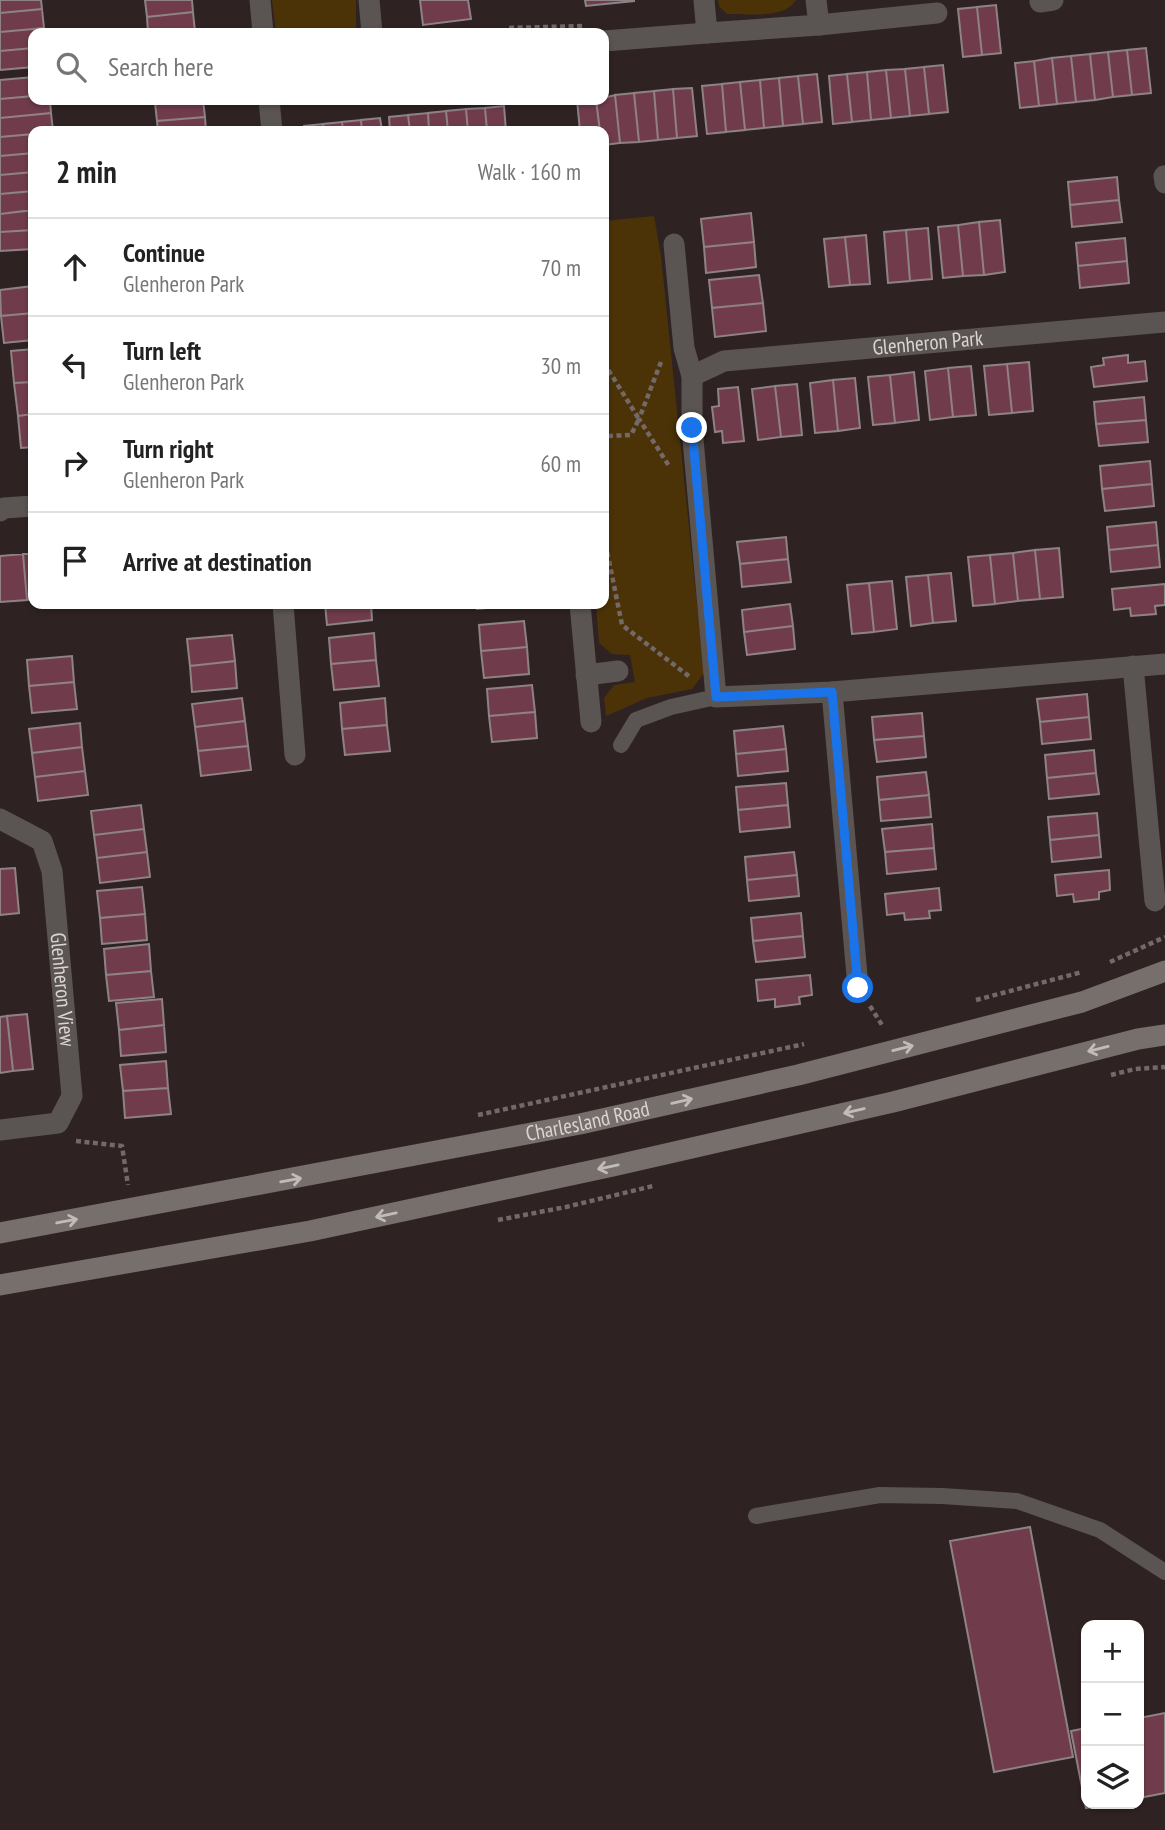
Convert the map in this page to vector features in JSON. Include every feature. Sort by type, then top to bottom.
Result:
[{"type":"main road","name":"Charlesland Road","points":[[0,1233],[621,1115],[798,1075],[1082,1002],[1165,971]]},
{"type":"main road","points":[[0,1285],[310,1231],[613,1166],[892,1102],[1138,1039],[1165,1035]]},
{"type":"street","points":[[260,0],[263,28]]},
{"type":"street","points":[[369,0],[372,28]]},
{"type":"street","points":[[704,0],[707,33]]},
{"type":"street","points":[[816,0],[819,25]]},
{"type":"street","points":[[609,41],[937,13]]},
{"type":"street","points":[[269,105],[272,126]]},
{"type":"street","points":[[1164,177],[1165,183]]},
{"type":"street","points":[[674,244],[684,348],[692,376],[692,428],[716,697],[832,692],[1165,664]]},
{"type":"street","name":"Glenheron Park","points":[[692,376],[724,361],[1165,322]]},
{"type":"street","points":[[0,510],[28,506]]},
{"type":"street","points":[[283,609],[295,755]]},
{"type":"street","points":[[580,609],[590,722]]},
{"type":"street","points":[[1133,666],[1154,901]]},
{"type":"street","points":[[586,675],[618,671]]},
{"type":"street","points":[[832,692],[858,988]]},
{"type":"street","name":"Glenheron View","points":[[1,814],[42,841],[52,871],[72,1096],[58,1124]]},
{"type":"street","points":[[0,1130],[58,1124]]},
{"type":"lane","points":[[621,745],[636,720],[671,707],[716,697]]},
{"type":"lane","points":[[756,1516],[880,1495],[1017,1501],[1100,1530],[1165,1572]]},
{"type":"path","points":[[507,28],[585,25],[586,28]]},
{"type":"path","points":[[609,436],[631,435],[662,359],[684,348]]},
{"type":"path","points":[[609,371],[680,482],[697,482]]},
{"type":"path","points":[[609,561],[622,625],[716,697]]},
{"type":"path","points":[[609,602],[617,601]]},
{"type":"path","points":[[1106,964],[1165,937]]},
{"type":"path","points":[[963,1004],[1083,972]]},
{"type":"path","points":[[871,1028],[882,1025]]},
{"type":"path","points":[[466,1117],[811,1043]]},
{"type":"path","points":[[58,1124],[69,1140],[122,1146],[128,1186],[116,1188]]},
{"type":"shaded area","points":[[272,0],[356,0],[356,28],[275,28]]},
{"type":"shaded area","points":[[718,0],[796,0],[790,6],[774,13],[727,14],[719,6]]},
{"type":"shaded area","points":[[654,216],[661,256],[704,673],[692,689],[647,698],[606,716],[604,698],[614,685],[635,682],[630,655],[612,654],[599,643],[596,609],[609,609],[609,220]]},
{"type":"building","points":[[0,0],[41,0],[42,9],[0,13]]},
{"type":"building","points":[[145,0],[192,0],[193,12],[147,17]]},
{"type":"building","points":[[420,0],[468,0],[471,19],[423,25]]},
{"type":"building","points":[[585,0],[634,0],[634,1],[586,6]]},
{"type":"building","points":[[996,5],[1001,53],[982,55],[977,7]]},
{"type":"building","points":[[977,7],[982,55],[963,57],[958,9]]},
{"type":"building","points":[[42,9],[44,28],[0,32],[0,13]]},
{"type":"building","points":[[193,12],[195,28],[148,28],[147,17]]},
{"type":"building","points":[[28,29],[28,48],[0,51],[0,32]]},
{"type":"building","points":[[28,48],[28,67],[0,70],[0,51]]},
{"type":"building","points":[[1146,48],[1151,93],[1132,95],[1127,50]]},
{"type":"building","points":[[1127,50],[1132,95],[1113,97],[1108,52]]},
{"type":"building","points":[[1108,52],[1113,97],[1095,100],[1090,54]]},
{"type":"building","points":[[1090,54],[1095,100],[1076,102],[1071,56]]},
{"type":"building","points":[[1071,56],[1076,102],[1057,104],[1052,58]]},
{"type":"building","points":[[1052,58],[1057,104],[1039,106],[1034,61]]},
{"type":"building","points":[[1034,61],[1039,106],[1020,108],[1015,63]]},
{"type":"building","points":[[943,65],[948,112],[929,114],[924,67]]},
{"type":"building","points":[[924,67],[929,114],[910,116],[905,69]]},
{"type":"building","points":[[905,69],[910,116],[891,118],[886,70]]},
{"type":"building","points":[[886,70],[891,118],[871,120],[867,72]]},
{"type":"building","points":[[867,72],[871,120],[852,122],[847,74]]},
{"type":"building","points":[[817,74],[822,122],[803,124],[798,76]]},
{"type":"building","points":[[847,74],[852,122],[833,124],[829,76]]},
{"type":"building","points":[[798,76],[803,124],[783,126],[779,78]]},
{"type":"building","points":[[28,77],[28,96],[0,99],[0,80]]},
{"type":"building","points":[[779,78],[783,126],[764,128],[760,80]]},
{"type":"building","points":[[760,80],[764,128],[745,130],[740,82]]},
{"type":"building","points":[[740,82],[745,130],[726,132],[722,84]]},
{"type":"building","points":[[722,84],[726,132],[707,134],[702,86]]},
{"type":"building","points":[[692,88],[697,136],[677,138],[673,89]]},
{"type":"building","points":[[673,89],[677,138],[658,140],[654,91]]},
{"type":"building","points":[[654,91],[658,140],[639,142],[634,93]]},
{"type":"building","points":[[634,93],[639,142],[620,143],[615,95]]},
{"type":"building","points":[[615,95],[620,143],[609,144],[609,126],[599,126],[597,105],[609,105],[609,97]]},
{"type":"building","points":[[28,96],[28,105],[50,105],[51,113],[0,118],[0,99]]},
{"type":"building","points":[[155,105],[204,105],[205,117],[157,121]]},
{"type":"building","points":[[577,105],[597,105],[599,126],[580,126]]},
{"type":"building","points":[[504,106],[506,126],[487,126],[485,108]]},
{"type":"building","points":[[485,108],[487,126],[468,126],[466,109]]},
{"type":"building","points":[[466,109],[468,126],[448,126],[446,111]]},
{"type":"building","points":[[446,111],[448,126],[429,126],[428,113]]},
{"type":"building","points":[[51,113],[52,126],[28,126],[28,134],[0,137],[0,118]]},
{"type":"building","points":[[428,113],[429,126],[409,126],[408,115]]},
{"type":"building","points":[[408,115],[409,126],[390,126],[389,117]]},
{"type":"building","points":[[205,117],[206,126],[158,126],[157,121]]},
{"type":"building","points":[[380,118],[381,126],[362,126],[361,120]]},
{"type":"building","points":[[361,120],[362,126],[342,126],[342,122]]},
{"type":"building","points":[[342,122],[342,126],[323,126]]},
{"type":"building","points":[[28,134],[28,153],[0,156],[0,137]]},
{"type":"building","points":[[28,153],[28,172],[0,175],[0,156]]},
{"type":"building","points":[[28,172],[28,191],[0,194],[0,175]]},
{"type":"building","points":[[1117,177],[1119,200],[1070,205],[1068,182]]},
{"type":"building","points":[[28,191],[28,211],[0,214],[0,194]]},
{"type":"building","points":[[1119,200],[1122,222],[1072,227],[1070,205]]},
{"type":"building","points":[[28,211],[28,230],[0,232],[0,214]]},
{"type":"building","points":[[751,213],[754,242],[704,247],[701,219]]},
{"type":"building","points":[[1000,220],[1005,272],[984,275],[979,222]]},
{"type":"building","points":[[979,222],[984,275],[963,276],[958,225]]},
{"type":"building","points":[[958,225],[963,276],[943,278],[938,227]]},
{"type":"building","points":[[928,228],[932,279],[910,281],[906,230]]},
{"type":"building","points":[[28,230],[28,249],[0,251],[0,232]]},
{"type":"building","points":[[906,230],[910,281],[888,283],[884,232]]},
{"type":"building","points":[[866,235],[870,284],[850,285],[845,237]]},
{"type":"building","points":[[845,237],[850,285],[829,287],[824,239]]},
{"type":"building","points":[[1125,238],[1127,261],[1078,266],[1076,243]]},
{"type":"building","points":[[754,242],[756,267],[706,273],[704,247]]},
{"type":"building","points":[[1127,261],[1129,283],[1080,288],[1078,266]]},
{"type":"building","points":[[759,275],[763,303],[712,308],[709,280]]},
{"type":"building","points":[[28,287],[28,313],[1,316],[0,290]]},
{"type":"building","points":[[763,303],[766,331],[715,337],[712,308]]},
{"type":"building","points":[[28,313],[28,341],[4,343],[1,316]]},
{"type":"building","points":[[28,349],[28,382],[14,383],[11,351]]},
{"type":"building","points":[[1128,355],[1128,363],[1145,361],[1147,381],[1094,387],[1091,367],[1104,365],[1103,358]]},
{"type":"building","points":[[1029,362],[1033,411],[1012,413],[1007,364]]},
{"type":"building","points":[[1007,364],[1012,413],[989,415],[984,366]]},
{"type":"building","points":[[971,366],[976,415],[953,417],[948,368]]},
{"type":"building","points":[[948,368],[953,417],[930,420],[925,371]]},
{"type":"building","points":[[914,372],[919,420],[895,423],[890,375]]},
{"type":"building","points":[[890,375],[895,423],[873,425],[868,377]]},
{"type":"building","points":[[855,378],[860,428],[838,431],[833,380]]},
{"type":"building","points":[[833,380],[838,431],[815,433],[810,383]]},
{"type":"building","points":[[28,382],[28,415],[18,416],[14,383]]},
{"type":"building","points":[[797,384],[802,435],[781,437],[775,386]]},
{"type":"building","points":[[775,386],[781,437],[758,440],[752,389]]},
{"type":"building","points":[[738,387],[744,441],[723,443],[722,431],[715,432],[712,407],[719,406],[718,389]]},
{"type":"building","points":[[1144,397],[1146,420],[1096,424],[1094,402]]},
{"type":"building","points":[[28,415],[28,447],[21,448],[18,416]]},
{"type":"building","points":[[1146,420],[1148,442],[1099,446],[1096,424]]},
{"type":"building","points":[[1150,461],[1152,484],[1102,489],[1100,466]]},
{"type":"building","points":[[1152,484],[1154,506],[1105,511],[1102,489]]},
{"type":"building","points":[[1156,522],[1158,545],[1109,550],[1107,527]]},
{"type":"building","points":[[786,537],[788,559],[740,564],[737,542]]},
{"type":"building","points":[[1158,545],[1160,567],[1111,572],[1109,550]]},
{"type":"building","points":[[1059,548],[1063,597],[1040,599],[1035,550]]},
{"type":"building","points":[[1035,550],[1040,599],[1018,601],[1013,553]]},
{"type":"building","points":[[1013,553],[1018,601],[995,604],[990,555]]},
{"type":"building","points":[[23,554],[27,600],[0,602],[0,556]]},
{"type":"building","points":[[23,554],[28,554],[27,600]]},
{"type":"building","points":[[990,555],[995,604],[973,606],[968,557]]},
{"type":"building","points":[[788,559],[791,582],[742,587],[740,564]]},
{"type":"building","points":[[951,573],[956,621],[933,623],[928,575]]},
{"type":"building","points":[[928,575],[933,623],[911,626],[906,577]]},
{"type":"building","points":[[892,581],[897,629],[874,632],[869,583]]},
{"type":"building","points":[[869,583],[874,632],[852,634],[847,585]]},
{"type":"building","points":[[1165,584],[1165,605],[1155,606],[1156,614],[1131,616],[1130,608],[1114,610],[1112,589]]},
{"type":"building","points":[[790,604],[793,626],[744,632],[742,610]]},
{"type":"building","points":[[325,609],[371,609],[372,620],[327,625]]},
{"type":"building","points":[[524,621],[527,647],[481,651],[479,625]]},
{"type":"building","points":[[793,626],[795,649],[747,655],[744,632]]},
{"type":"building","points":[[374,633],[376,660],[331,664],[329,638]]},
{"type":"building","points":[[232,635],[235,661],[190,666],[187,639]]},
{"type":"building","points":[[527,647],[529,674],[484,678],[481,651]]},
{"type":"building","points":[[72,656],[74,682],[29,686],[27,660]]},
{"type":"building","points":[[376,660],[379,686],[334,690],[331,664]]},
{"type":"building","points":[[235,661],[237,688],[192,692],[190,666]]},
{"type":"building","points":[[74,682],[77,709],[32,713],[29,686]]},
{"type":"building","points":[[532,685],[535,712],[489,716],[487,689]]},
{"type":"building","points":[[1087,694],[1089,717],[1040,722],[1037,699]]},
{"type":"building","points":[[242,698],[245,721],[195,727],[192,704]]},
{"type":"building","points":[[385,698],[387,725],[342,729],[340,703]]},
{"type":"building","points":[[535,712],[537,738],[492,742],[489,716]]},
{"type":"building","points":[[922,713],[924,736],[874,740],[872,717]]},
{"type":"building","points":[[1089,717],[1091,739],[1042,744],[1040,722]]},
{"type":"building","points":[[245,721],[248,746],[198,751],[195,727]]},
{"type":"building","points":[[80,723],[82,747],[32,753],[29,729]]},
{"type":"building","points":[[387,725],[390,751],[345,755],[342,729]]},
{"type":"building","points":[[783,726],[786,749],[736,754],[734,731]]},
{"type":"building","points":[[924,736],[926,757],[877,762],[874,740]]},
{"type":"building","points":[[248,746],[251,770],[201,776],[198,751]]},
{"type":"building","points":[[82,747],[85,771],[35,777],[32,753]]},
{"type":"building","points":[[786,749],[788,771],[738,776],[736,754]]},
{"type":"building","points":[[1094,750],[1096,773],[1047,778],[1045,755]]},
{"type":"building","points":[[85,771],[88,795],[38,801],[35,777]]},
{"type":"building","points":[[926,772],[929,795],[879,800],[877,777]]},
{"type":"building","points":[[1096,773],[1099,794],[1049,799],[1047,778]]},
{"type":"building","points":[[786,783],[788,805],[738,810],[736,787]]},
{"type":"building","points":[[929,795],[931,817],[881,821],[879,800]]},
{"type":"building","points":[[141,805],[144,829],[94,835],[91,811]]},
{"type":"building","points":[[788,805],[790,827],[740,832],[738,810]]},
{"type":"building","points":[[1097,813],[1099,835],[1050,840],[1048,817]]},
{"type":"building","points":[[932,824],[934,848],[885,852],[882,829]]},
{"type":"building","points":[[144,829],[147,852],[97,858],[94,835]]},
{"type":"building","points":[[1099,835],[1101,857],[1052,862],[1050,840]]},
{"type":"building","points":[[934,848],[936,869],[887,874],[885,852]]},
{"type":"building","points":[[147,852],[150,877],[100,883],[97,858]]},
{"type":"building","points":[[794,852],[797,875],[747,880],[745,857]]},
{"type":"building","points":[[15,868],[19,913],[0,915],[0,869]]},
{"type":"building","points":[[1109,870],[1110,890],[1099,892],[1099,899],[1074,902],[1073,894],[1057,896],[1055,875]]},
{"type":"building","points":[[797,875],[799,896],[749,901],[747,880]]},
{"type":"building","points":[[142,887],[145,914],[100,918],[97,891]]},
{"type":"building","points":[[939,888],[941,910],[929,911],[930,918],[905,920],[904,913],[887,915],[885,894]]},
{"type":"building","points":[[801,913],[803,936],[753,941],[751,918]]},
{"type":"building","points":[[145,914],[147,940],[102,944],[100,918]]},
{"type":"building","points":[[803,936],[805,957],[756,962],[753,941]]},
{"type":"building","points":[[149,944],[151,971],[106,975],[104,949]]},
{"type":"building","points":[[151,971],[154,997],[109,1001],[106,975]]},
{"type":"building","points":[[810,975],[812,995],[799,997],[800,1004],[775,1007],[775,999],[758,1001],[756,980]]},
{"type":"building","points":[[162,999],[164,1025],[119,1030],[116,1003]]},
{"type":"building","points":[[27,1014],[33,1069],[13,1071],[7,1016]]},
{"type":"building","points":[[7,1016],[13,1071],[0,1073],[0,1017]]},
{"type":"building","points":[[164,1025],[166,1052],[121,1056],[119,1030]]},
{"type":"building","points":[[166,1061],[168,1088],[123,1091],[120,1065]]},
{"type":"building","points":[[168,1088],[171,1114],[125,1118],[123,1091]]},
{"type":"building","points":[[1030,1527],[1073,1757],[994,1772],[950,1541]]},
{"type":"building","points":[[1165,1713],[1165,1793],[1144,1797],[1144,1746],[1144,1717]]},
{"type":"building","points":[[1081,1729],[1081,1782],[1071,1731]]},
{"type":"route","points":[[692,428],[716,697],[832,692],[858,988]]}]
